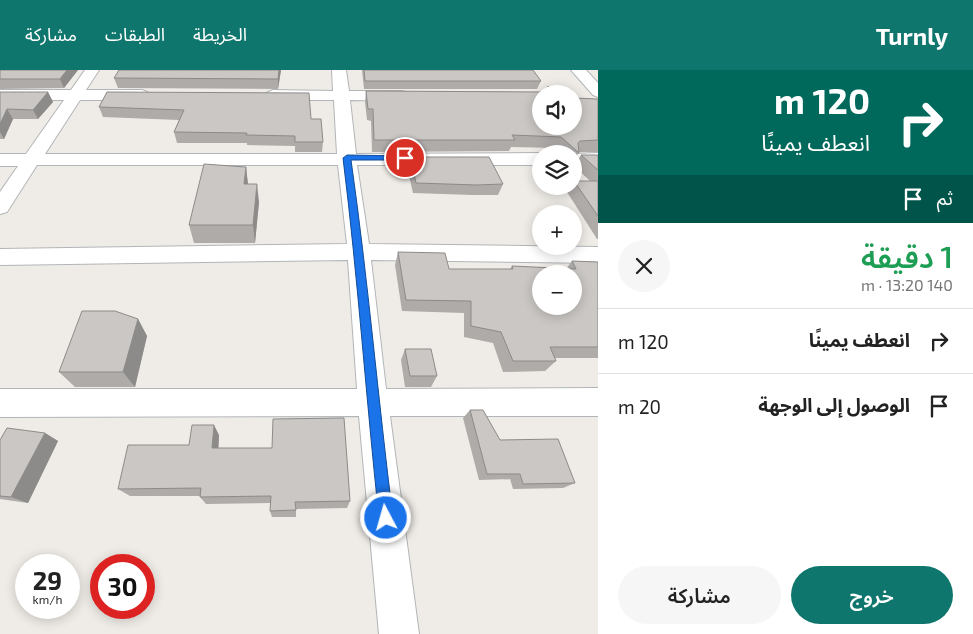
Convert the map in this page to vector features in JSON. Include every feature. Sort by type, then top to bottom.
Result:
[{"type":"street","points":[[0,207],[92,70]]},
{"type":"street","points":[[578,70],[598,92]]},
{"type":"street","points":[[340,83],[399,634]]},
{"type":"street","points":[[253,95],[340,83],[422,96]]},
{"type":"street","points":[[0,95],[154,95]]},
{"type":"street","points":[[582,96],[598,96]]},
{"type":"street","points":[[0,160],[532,159]]},
{"type":"street","points":[[582,159],[598,159]]},
{"type":"street","points":[[0,257],[359,252],[598,255]]},
{"type":"street","points":[[0,403],[598,402]]},
{"type":"building","points":[[0,70],[67,70],[60,79],[0,79]]},
{"type":"building","points":[[119,70],[279,70],[278,79],[114,78]]},
{"type":"building","points":[[364,70],[533,70],[541,81],[365,81]]},
{"type":"building","points":[[366,91],[532,92],[532,135],[582,135],[582,98],[598,99],[598,140],[580,141],[578,145],[570,145],[561,137],[512,135],[515,140],[374,140],[373,109],[368,109]]},
{"type":"building","points":[[0,92],[48,92],[33,110],[7,109],[0,124]]},
{"type":"building","points":[[107,92],[309,93],[311,119],[321,119],[323,142],[295,142],[295,136],[174,132],[184,110],[99,107]]},
{"type":"building","points":[[582,155],[598,155],[598,170],[582,156]]},
{"type":"building","points":[[410,157],[489,157],[503,184],[416,183]]},
{"type":"building","points":[[204,164],[246,167],[244,184],[257,184],[253,225],[189,225]]},
{"type":"building","points":[[582,181],[598,181],[598,216],[582,193]]},
{"type":"building","points":[[398,252],[445,253],[449,269],[513,269],[512,266],[532,267],[532,315],[582,315],[582,265],[574,265],[572,261],[598,262],[598,347],[550,347],[556,361],[513,361],[501,332],[471,326],[471,301],[406,300]]},
{"type":"building","points":[[82,311],[115,311],[138,319],[123,372],[59,372]]},
{"type":"building","points":[[405,349],[431,349],[437,376],[410,376]]},
{"type":"building","points":[[470,410],[483,410],[500,440],[558,439],[575,483],[523,484],[520,474],[487,474]]},
{"type":"building","points":[[344,418],[350,501],[295,502],[296,510],[270,511],[271,496],[200,497],[201,488],[118,489],[128,445],[189,445],[192,425],[214,425],[212,448],[272,448],[273,419]]},
{"type":"building","points":[[7,428],[45,433],[11,497],[0,496],[0,440]]},
{"type":"route","points":[[386,518],[359,252],[347,158],[405,158]]}]
